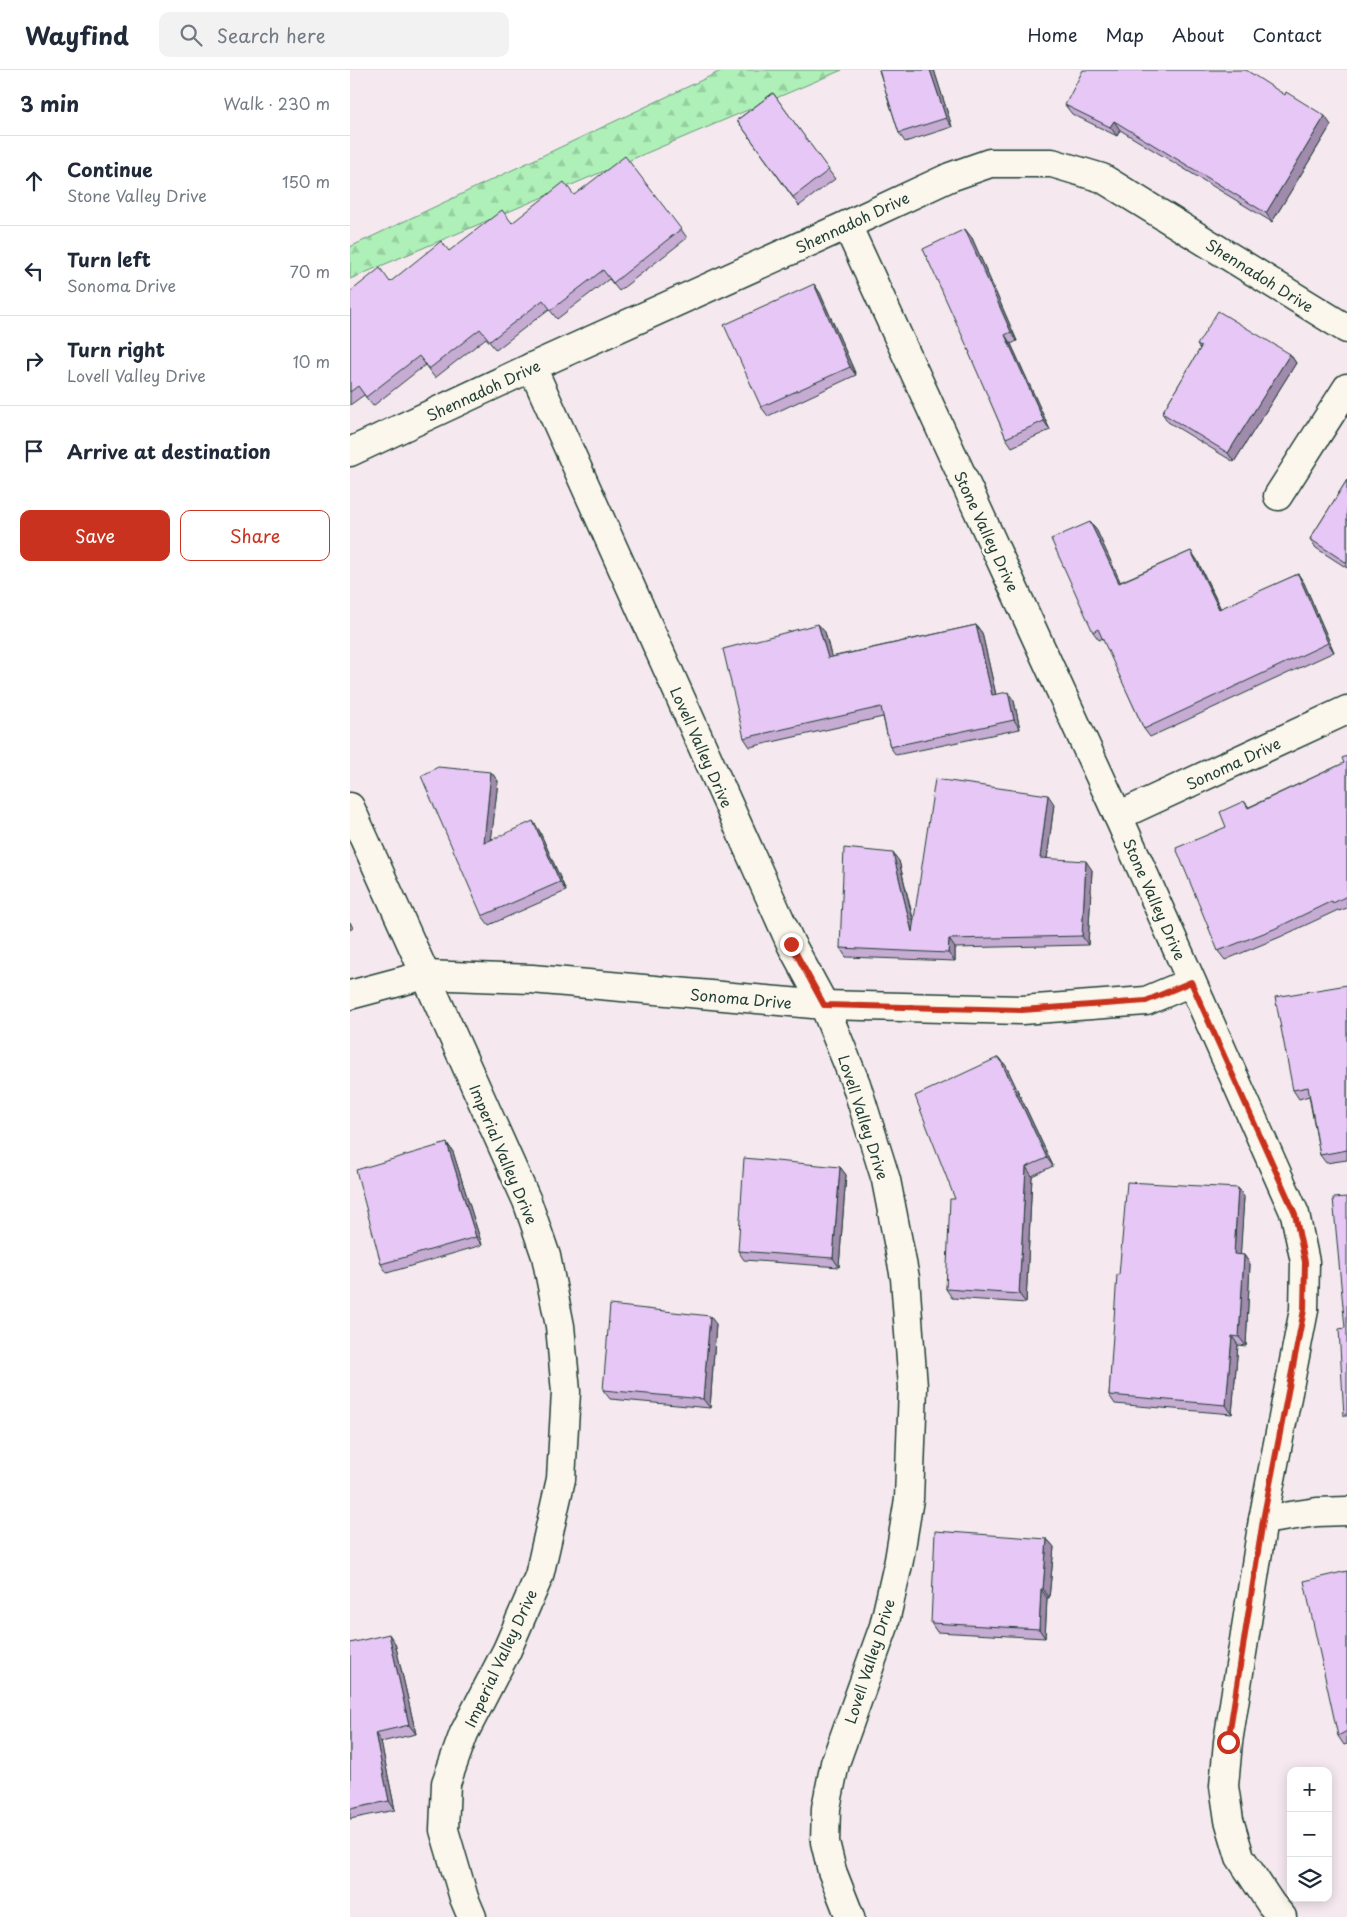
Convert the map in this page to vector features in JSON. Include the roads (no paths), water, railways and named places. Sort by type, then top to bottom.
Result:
[{"type":"street","name":"Shennadoh Drive","points":[[350,452],[950,177],[990,164],[1052,163],[1102,178],[1347,329]]},
{"type":"street","name":"Stone Valley Drive","points":[[847,225],[1118,816],[1295,1214],[1305,1262],[1304,1310],[1263,1520],[1228,1742],[1224,1786],[1229,1820],[1240,1857],[1271,1904],[1282,1917]]},
{"type":"street","name":"Lovell Valley Drive","points":[[532,367],[787,935],[824,1005],[856,1084],[886,1180],[905,1278],[913,1387],[909,1499],[899,1560],[884,1626],[835,1763],[826,1808],[825,1842],[832,1871],[850,1917]]},
{"type":"street","points":[[1278,496],[1347,388]]},
{"type":"street","name":"Sonoma Drive","points":[[1118,816],[1347,710]]},
{"type":"street","name":"Imperial Valley Drive","points":[[350,807],[527,1201],[546,1256],[560,1326],[566,1392],[561,1479],[539,1576],[507,1650],[464,1733],[446,1783],[444,1830],[464,1898],[472,1917]]},
{"type":"street","name":"Sonoma Drive","points":[[350,996],[425,975],[532,979],[824,1005],[1022,1010],[1146,1001],[1191,982]]},
{"type":"street","points":[[1263,1520],[1317,1512],[1347,1511]]}]
